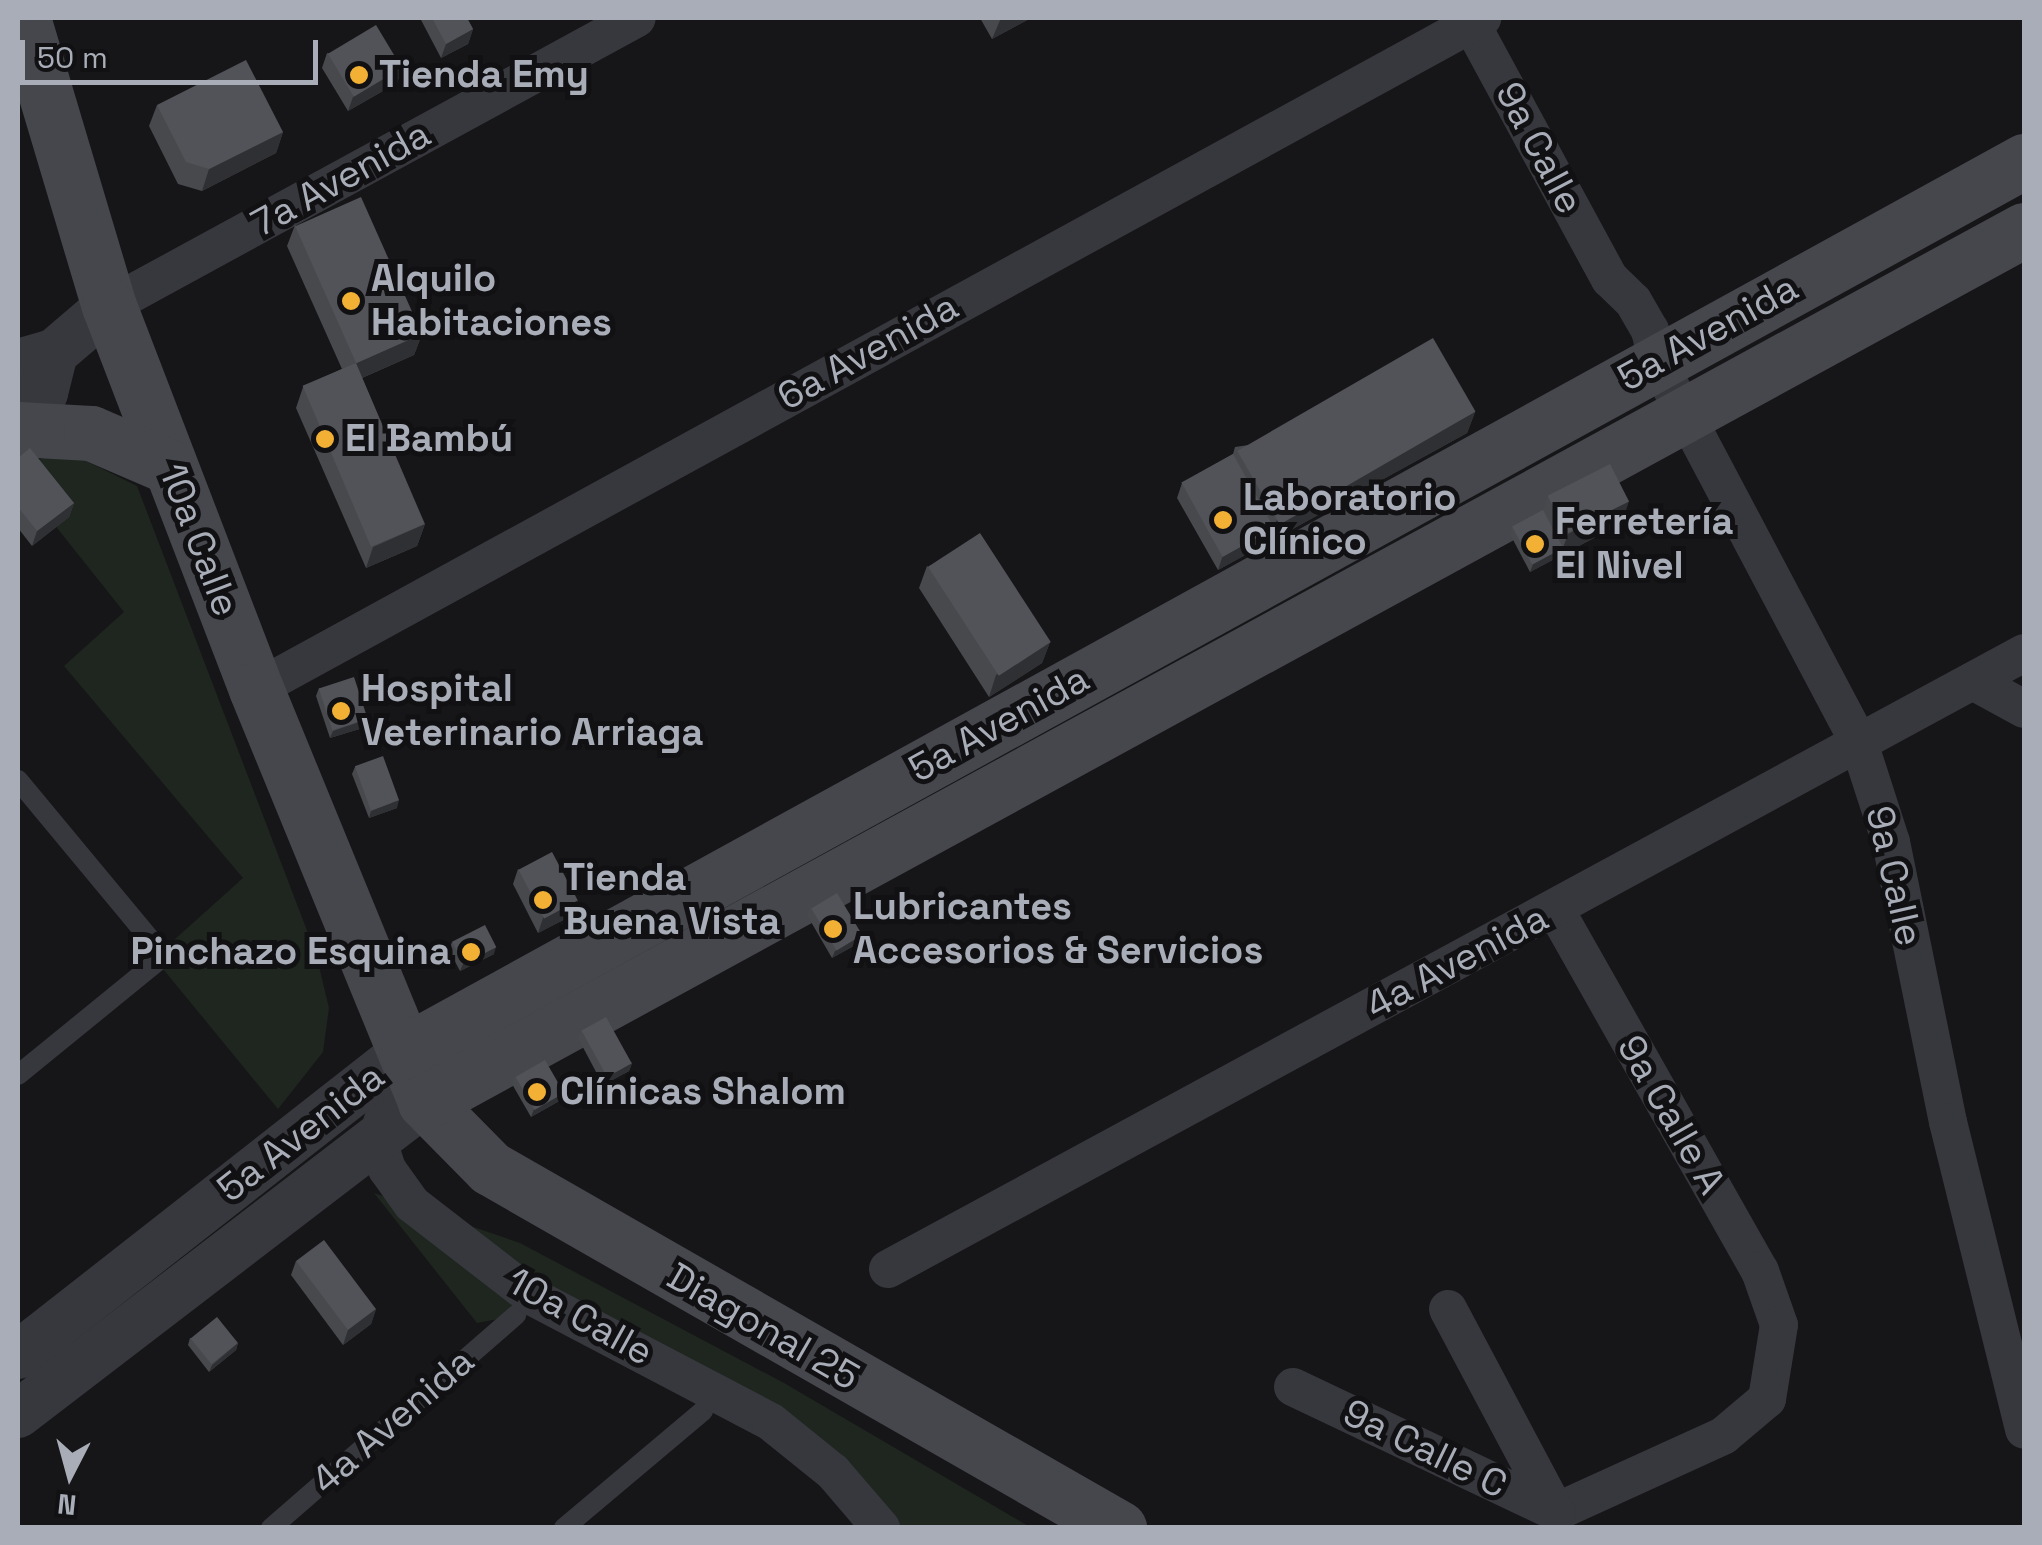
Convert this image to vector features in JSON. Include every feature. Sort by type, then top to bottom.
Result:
[{"type":"main road","name":"10a Calle","points":[[21,28],[110,306],[170,467],[256,690],[425,1102]]},
{"type":"main road","name":"5a Avenida","points":[[406,1051],[2024,160]]},
{"type":"main road","name":"5a Avenida","points":[[425,1102],[2024,230]]},
{"type":"main road","points":[[18,430],[91,434],[170,467]]},
{"type":"main road","points":[[840,811],[869,861]]},
{"type":"main road","name":"Diagonal 25","points":[[425,1102],[490,1168],[1120,1528]]},
{"type":"street","name":"7a Avenida","points":[[18,418],[44,393],[27,359],[110,306],[637,18]]},
{"type":"street","name":"9a Calle","points":[[1474,20],[1610,280],[1614,311],[1631,340],[1657,361],[1688,415],[1859,743],[1891,842],[1948,1122],[2024,1430]]},
{"type":"street","name":"6a Avenida","points":[[256,690],[1474,20]]},
{"type":"street","name":"4a Avenida","points":[[888,1269],[2024,653]]},
{"type":"street","points":[[1974,681],[2024,709]]},
{"type":"street","name":"9a Calle A","points":[[1555,909],[1760,1272],[1779,1326],[1767,1400],[1738,1424],[1556,1512]]},
{"type":"street","points":[[378,1138],[406,1051]]},
{"type":"street","name":"5a Avenida","points":[[18,1355],[406,1051]]},
{"type":"street","name":"5a Avenida","points":[[18,1414],[425,1102]]},
{"type":"street","name":"10a Calle","points":[[378,1138],[387,1169],[412,1204],[502,1276],[553,1309],[771,1422],[833,1472],[881,1528]]},
{"type":"street","points":[[1448,1308],[1556,1512]]},
{"type":"street","name":"9a Calle C","points":[[1294,1386],[1556,1512]]},
{"type":"lane","points":[[18,780],[164,956],[18,1075]]},
{"type":"lane","name":"4a Avenida","points":[[272,1528],[516,1315]]},
{"type":"lane","points":[[564,1528],[703,1411]]},
{"type":"shaded area","points":[[68,452],[137,486],[316,954],[329,1008],[323,1052],[278,1109],[154,958],[243,878],[64,666],[124,612],[18,479],[18,465]]},
{"type":"shaded area","points":[[374,1193],[520,1243],[784,1383],[1030,1527],[864,1527],[825,1480],[565,1306],[477,1323]]},
{"type":"building","points":[[432,18],[467,18],[473,29],[446,44]]},
{"type":"building","name":"Tienda Emy","points":[[376,25],[402,68],[354,97],[328,54]]},
{"type":"building","points":[[246,60],[283,132],[209,169],[186,162],[157,105]]},
{"type":"building","name":"Alquilo Habitaciones","points":[[361,197],[422,334],[356,363],[295,226]]},
{"type":"building","points":[[1433,338],[1476,412],[1280,525],[1237,451]]},
{"type":"building","points":[[356,363],[424,524],[371,547],[303,386]]},
{"type":"building","points":[[30,448],[74,503],[37,531],[18,507],[18,458]]},
{"type":"building","name":"Laboratorio Clínico","points":[[1233,454],[1274,528],[1223,557],[1181,483]]},
{"type":"building","points":[[1610,464],[1629,501],[1567,533],[1548,496]]},
{"type":"building","name":"Ferretería El Nivel","points":[[1543,510],[1563,548],[1532,564],[1512,526]]},
{"type":"building","points":[[980,533],[1051,642],[999,676],[928,567]]},
{"type":"building","name":"Hospital Veterinario Arriaga","points":[[354,677],[368,719],[332,730],[319,688]]},
{"type":"building","points":[[383,756],[399,800],[371,810],[355,766]]},
{"type":"building","points":[[552,852],[578,901],[544,918],[518,870]]},
{"type":"building","name":"Lubricantes Accesorios & Servicios","points":[[837,893],[862,935],[837,950],[811,908]]},
{"type":"building","name":"Pinchazo Esquina","points":[[485,925],[496,947],[463,964],[452,942]]},
{"type":"building","points":[[606,1017],[632,1063],[607,1077],[582,1031]]},
{"type":"building","name":"Clínicas Shalom","points":[[545,1060],[564,1093],[535,1110],[516,1077]]},
{"type":"building","points":[[324,1240],[376,1309],[348,1330],[296,1261]]},
{"type":"building","points":[[217,1317],[238,1343],[211,1364],[191,1338]]},
{"type":"place","name":"Tienda Emy","points":[[359,75]]},
{"type":"place","name":"Alquilo Habitaciones","points":[[351,301]]},
{"type":"place","name":"El Bambú","points":[[325,439]]},
{"type":"place","name":"Laboratorio Clínico","points":[[1223,520]]},
{"type":"place","name":"Ferretería El Nivel","points":[[1535,544]]},
{"type":"place","name":"Hospital Veterinario Arriaga","points":[[341,711]]},
{"type":"place","name":"Tienda Buena Vista","points":[[543,900]]},
{"type":"place","name":"Lubricantes Accesorios & Servicios","points":[[833,929]]},
{"type":"place","name":"Pinchazo Esquina","points":[[471,952]]},
{"type":"place","name":"Clínicas Shalom","points":[[537,1092]]}]
